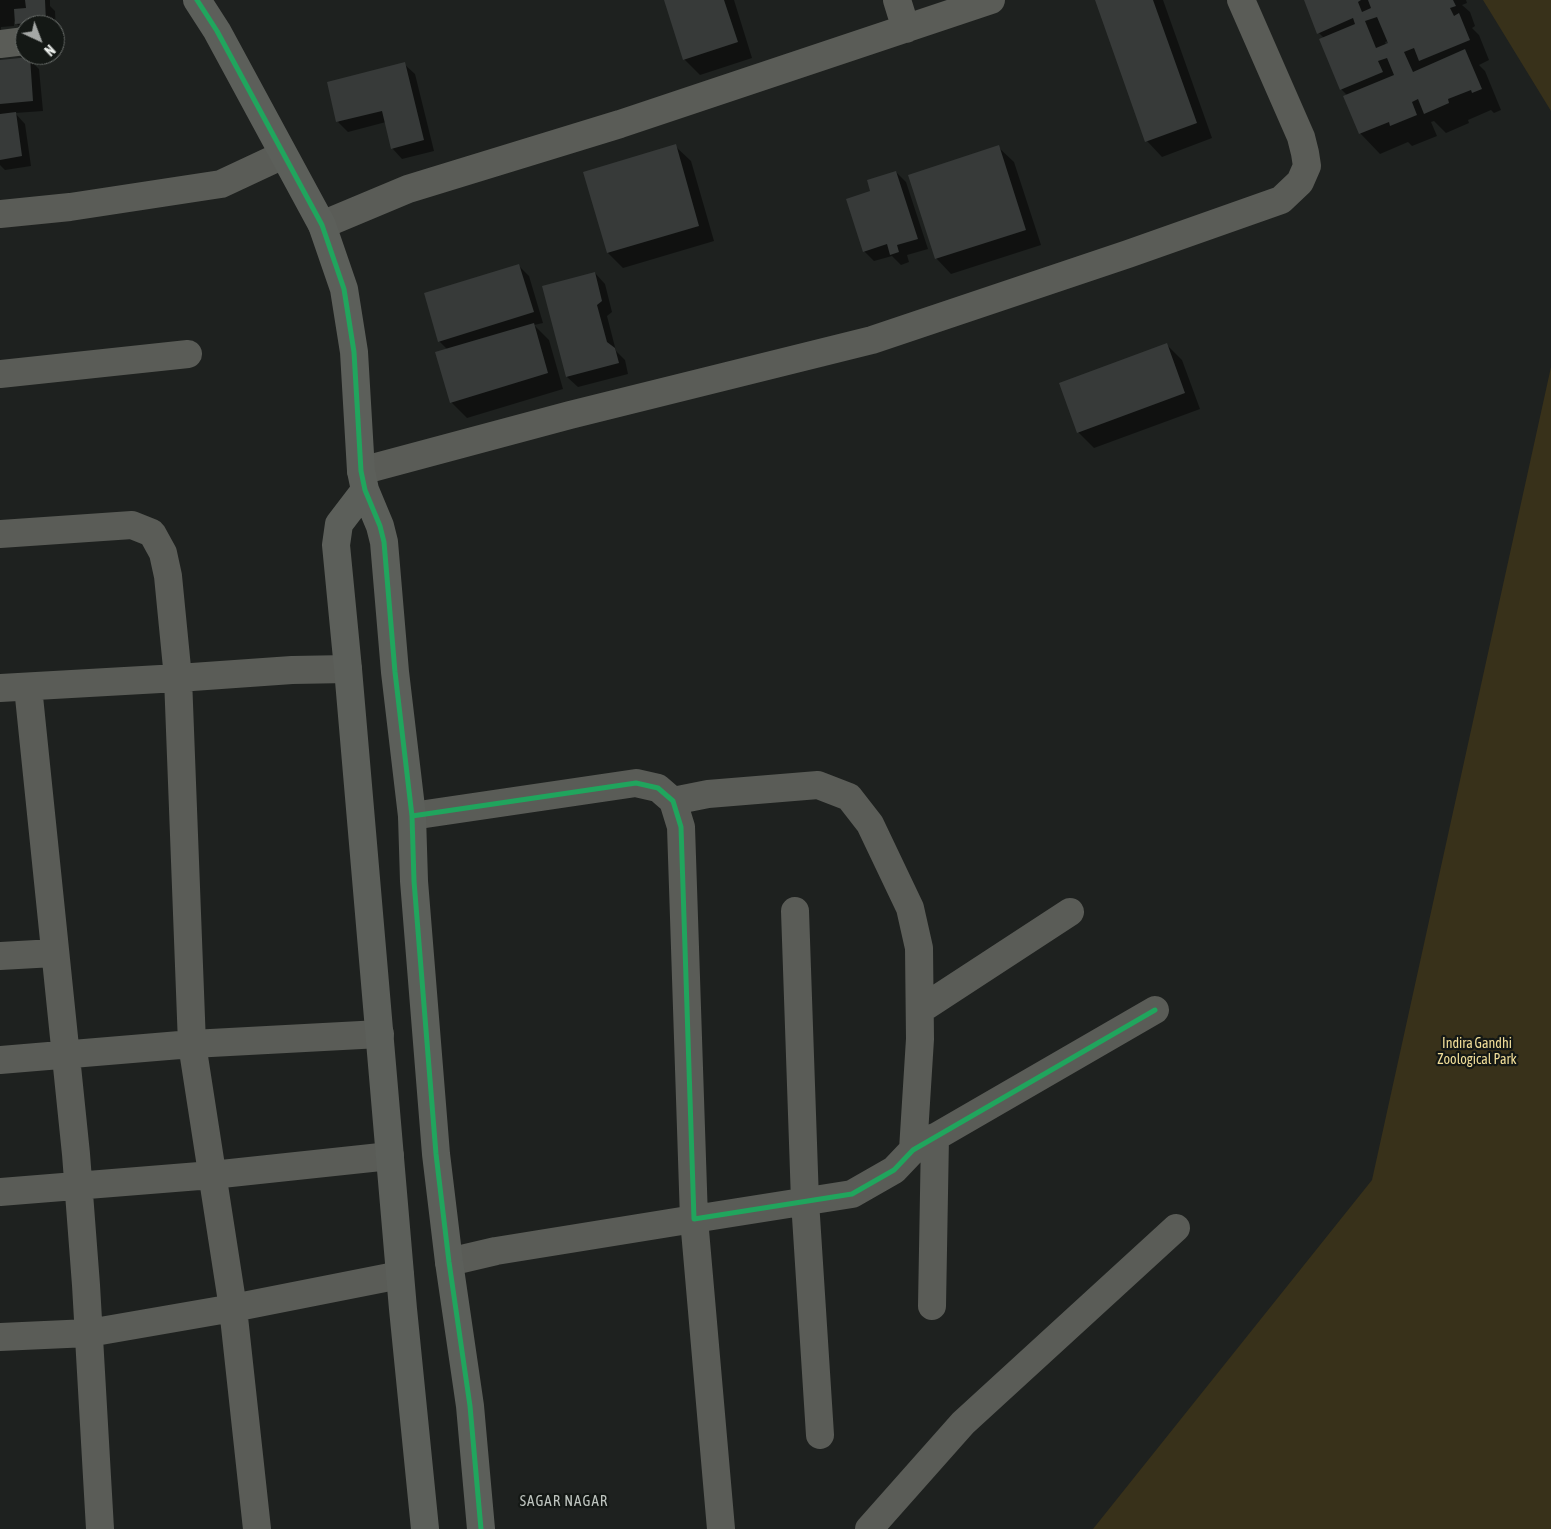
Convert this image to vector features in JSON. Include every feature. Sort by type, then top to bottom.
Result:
[{"type":"street","points":[[197,0],[217,31],[322,225],[344,289],[354,352],[363,480],[384,542],[394,663],[412,816],[414,881],[436,1154],[449,1262],[470,1406],[481,1529]]},
{"type":"street","points":[[897,0],[906,29]]},
{"type":"street","points":[[322,225],[408,188],[620,124],[991,0]]},
{"type":"street","points":[[425,1529],[400,1274],[336,545],[339,524],[363,480],[570,415],[872,340],[1128,254],[1281,200],[1300,182],[1307,166],[1305,153],[1301,137],[1241,0]]},
{"type":"street","points":[[0,44],[15,42]]},
{"type":"street","points":[[0,214],[70,207],[220,184],[284,156]]},
{"type":"street","points":[[0,374],[188,354]]},
{"type":"street","points":[[0,534],[132,525],[152,533],[163,553],[168,576],[178,678],[192,1044],[233,1308],[257,1529]]},
{"type":"street","points":[[0,688],[292,670],[348,669]]},
{"type":"street","points":[[28,687],[78,1185],[89,1333],[100,1529]]},
{"type":"street","points":[[412,816],[636,783],[658,788],[673,801],[681,826],[694,1219],[721,1529]]},
{"type":"street","points":[[673,801],[708,794],[818,785],[849,797],[870,824],[910,908],[918,948],[924,1144],[932,1306]]},
{"type":"street","points":[[795,911],[805,1201],[820,1435]]},
{"type":"street","points":[[920,1010],[1070,912]]},
{"type":"street","points":[[0,956],[54,954]]},
{"type":"street","points":[[449,1262],[496,1252],[852,1194],[894,1170],[924,1144],[1155,1010]]},
{"type":"street","points":[[0,1060],[192,1044],[380,1034]]},
{"type":"street","points":[[0,1192],[212,1175],[390,1156]]},
{"type":"street","points":[[869,1529],[963,1423],[1176,1228]]},
{"type":"street","points":[[0,1337],[89,1333],[233,1308],[400,1274]]},
{"type":"green space","points":[[1483,0],[1551,0],[1551,111]]},
{"type":"green space","name":"Indira Gandhi Zoological Park","points":[[1551,367],[1551,1529],[1093,1529],[1372,1180]]},
{"type":"building","points":[[25,0],[45,0],[46,15],[15,15],[15,24],[14,9],[26,8]]},
{"type":"building","points":[[664,0],[724,0],[738,42],[683,60]]},
{"type":"building","points":[[1095,0],[1153,0],[1197,123],[1145,142]]},
{"type":"building","points":[[1304,0],[1361,0],[1358,2],[1362,12],[1371,8],[1368,0],[1453,0],[1456,6],[1450,8],[1454,16],[1459,13],[1470,40],[1419,61],[1414,48],[1404,52],[1413,72],[1465,49],[1482,89],[1472,93],[1471,90],[1448,99],[1449,103],[1424,114],[1418,99],[1412,102],[1417,115],[1390,126],[1389,122],[1359,134],[1343,96],[1394,75],[1387,58],[1378,61],[1383,72],[1340,90],[1319,39],[1355,24],[1353,18],[1317,34]],"holes":[[[1377,17],[1388,43],[1376,48],[1365,21]]]},
{"type":"building","points":[[15,58],[15,65],[31,65],[33,101],[0,104],[0,60]]},
{"type":"building","points":[[405,62],[424,140],[391,149],[382,111],[336,122],[327,82]]},
{"type":"building","points":[[16,112],[22,156],[0,160],[0,114]]},
{"type":"building","points":[[676,144],[699,226],[607,253],[583,172]]},
{"type":"building","points":[[999,145],[1026,230],[935,259],[908,175]]},
{"type":"building","points":[[896,171],[918,239],[897,245],[899,252],[890,255],[887,244],[863,252],[846,199],[870,191],[867,180]]},
{"type":"building","points":[[519,264],[534,312],[438,342],[424,293]]},
{"type":"building","points":[[595,272],[602,301],[597,305],[607,342],[615,348],[619,363],[566,377],[542,286]]},
{"type":"building","points":[[534,323],[548,373],[450,403],[435,352]]},
{"type":"building","points":[[1167,343],[1185,393],[1077,433],[1059,383]]},
{"type":"cycle path","points":[[197,0],[217,31],[322,225],[344,289],[354,352],[361,471],[365,490],[380,526],[384,542],[395,672],[412,816],[414,881],[436,1154],[449,1262],[470,1406],[481,1529]]},
{"type":"cycle path","points":[[412,816],[636,783],[658,788],[673,801],[681,827],[694,1219],[852,1194],[894,1170],[913,1150],[1155,1010]]},
{"type":"district","name":"SAGAR NAGAR","points":[[564,1501]]}]
